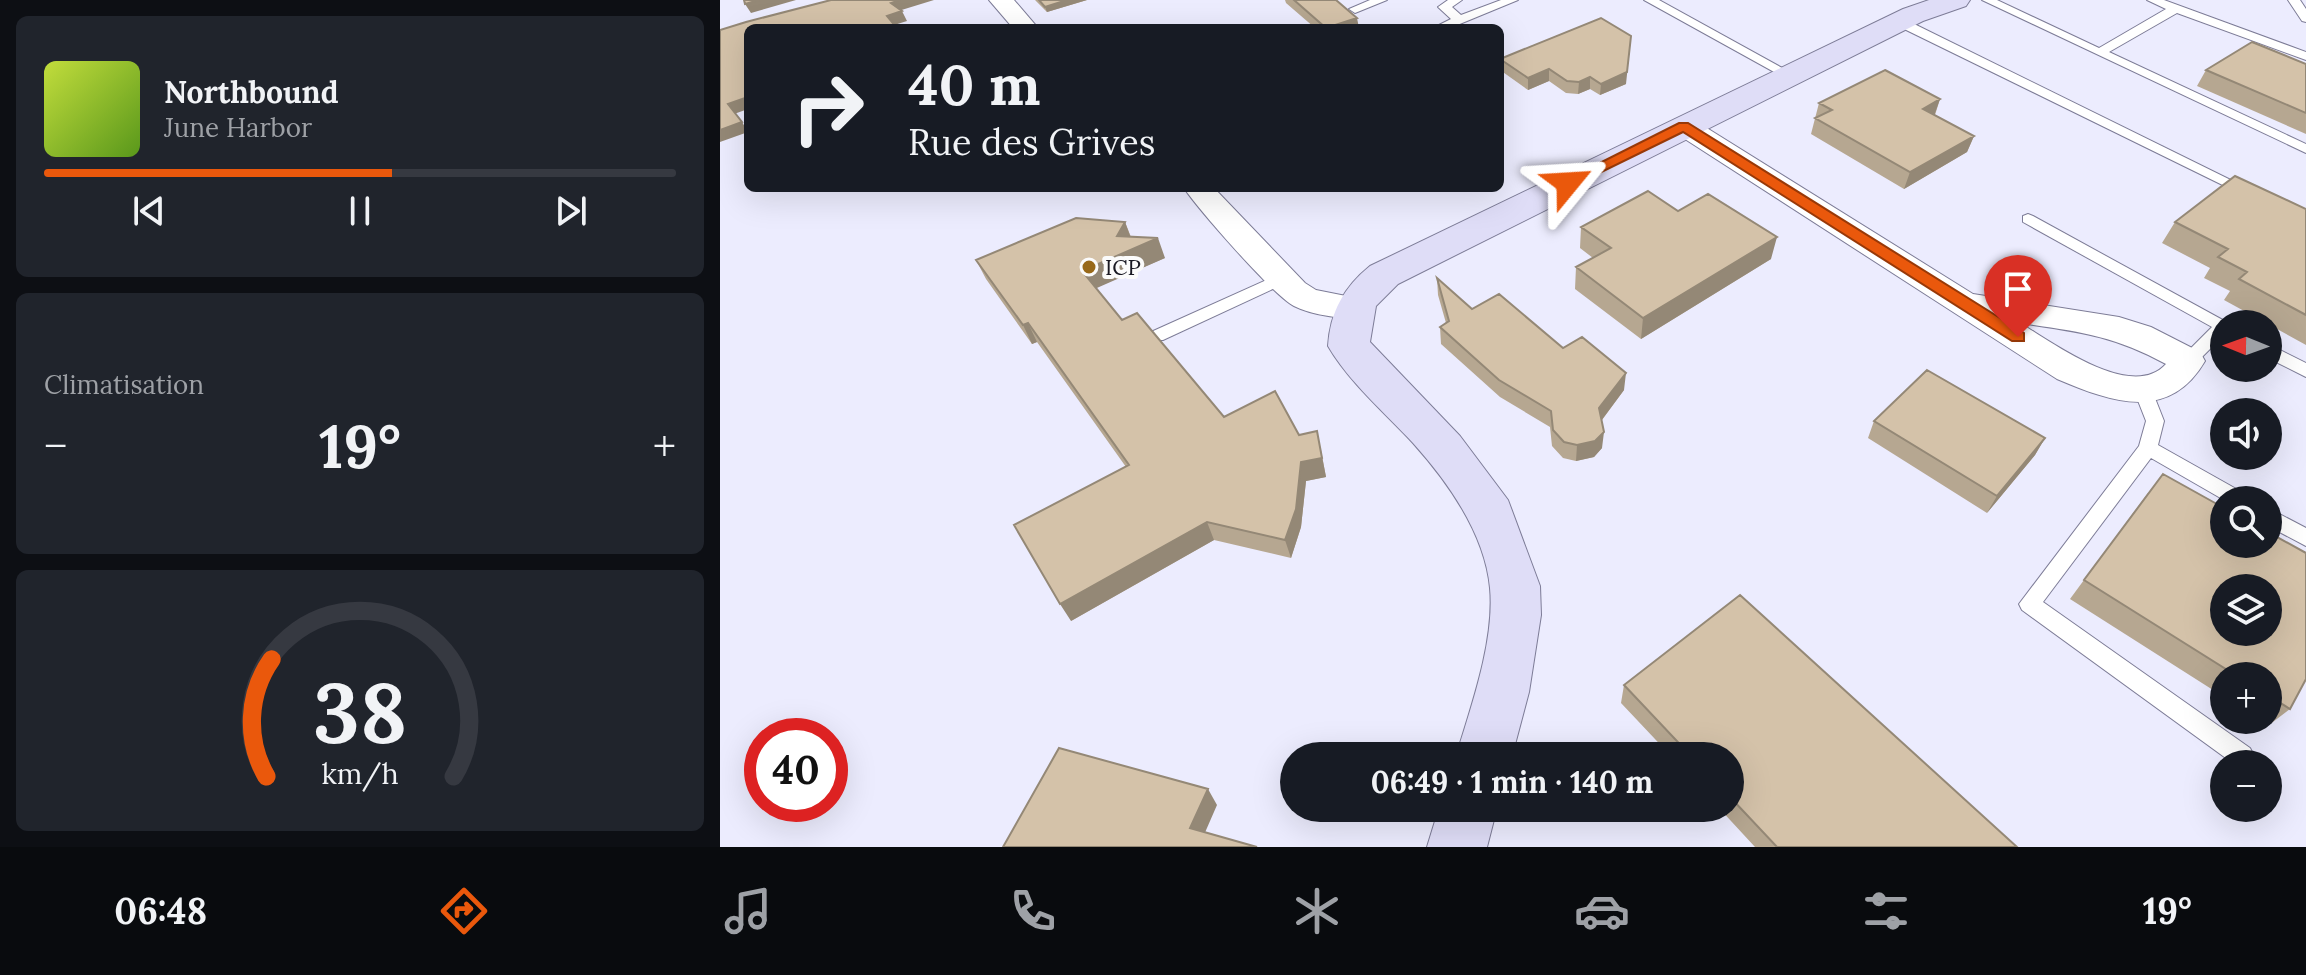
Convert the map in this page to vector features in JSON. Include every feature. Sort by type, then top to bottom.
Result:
[{"type":"street","points":[[1001,0],[1022,24]]},
{"type":"street","points":[[1488,742],[1502,692],[1515,586],[1491,514],[1444,448],[1349,346],[1349,324],[1365,289],[1384,275],[1684,126],[1900,22],[1956,0]]},
{"type":"street","points":[[1684,126],[2069,370],[2093,381],[2142,388],[2169,383],[2188,361],[2139,335],[2107,325],[1967,304]]},
{"type":"street","points":[[1202,192],[1282,278],[1307,299],[1355,308]]},
{"type":"street","points":[[1457,847],[1464,822]]},
{"type":"lane","points":[[1355,9],[1381,0]]},
{"type":"lane","points":[[1456,0],[1444,7],[1459,20]]},
{"type":"lane","points":[[1449,24],[1512,0]]},
{"type":"lane","points":[[1650,0],[1789,75]]},
{"type":"lane","points":[[1988,0],[2306,149]]},
{"type":"lane","points":[[2153,0],[2306,56]]},
{"type":"lane","points":[[2294,0],[2306,18]]},
{"type":"lane","points":[[2099,53],[2176,8]]},
{"type":"lane","points":[[1900,22],[2264,200]]},
{"type":"lane","points":[[2028,219],[2210,318]]},
{"type":"lane","points":[[1157,336],[1282,278]]},
{"type":"lane","points":[[2188,361],[2210,340]]},
{"type":"lane","points":[[2282,358],[2306,371]]},
{"type":"lane","points":[[2142,388],[2155,421],[2148,448],[2029,604],[2234,750]]},
{"type":"lane","points":[[2148,448],[2215,486]]},
{"type":"lane","points":[[2282,524],[2306,538]]},
{"type":"building","points":[[831,0],[900,0],[891,3],[902,11],[887,16],[894,24],[744,24],[744,98],[728,104],[742,122],[720,130],[720,30]]},
{"type":"building","points":[[1039,0],[1067,0],[1045,7]]},
{"type":"building","points":[[1294,0],[1336,0],[1357,18],[1338,24],[1321,24]]},
{"type":"building","points":[[1601,18],[1631,36],[1627,72],[1601,84],[1590,77],[1579,82],[1567,81],[1549,69],[1528,78],[1504,62],[1504,57]]},
{"type":"building","points":[[2252,42],[2306,64],[2306,113],[2206,70]]},
{"type":"building","points":[[1885,70],[1940,99],[1923,109],[1974,136],[1910,172],[1815,118],[1832,110],[1819,103]]},
{"type":"building","points":[[2235,176],[2306,209],[2306,315],[2239,279],[2247,272],[2218,257],[2228,249],[2175,222]]},
{"type":"building","points":[[1648,191],[1678,211],[1708,194],[1777,237],[1643,318],[1576,267],[1611,248],[1581,227]]},
{"type":"building","points":[[1076,218],[1125,222],[1117,236],[1158,238],[1082,271],[1122,320],[1137,313],[1224,417],[1275,391],[1299,435],[1317,431],[1322,458],[1301,462],[1296,509],[1285,540],[1207,522],[1060,604],[1014,525],[1129,465],[1028,323],[1023,325],[976,260]]},
{"type":"building","points":[[1437,278],[1472,309],[1499,294],[1563,348],[1582,337],[1626,373],[1599,408],[1604,432],[1595,441],[1577,445],[1564,442],[1553,430],[1551,411],[1499,380],[1440,327],[1449,321]]},
{"type":"building","points":[[1927,370],[2045,438],[1997,496],[1874,421]]},
{"type":"building","points":[[2163,474],[2210,500],[2210,558],[2282,558],[2282,540],[2306,553],[2306,679],[2290,709],[2282,704],[2282,662],[2215,662],[2084,580]]},
{"type":"building","points":[[1740,595],[2017,847],[1777,847],[1744,812],[1744,742],[1678,742],[1624,685]]},
{"type":"building","points":[[1059,748],[1208,789],[1190,828],[1257,847],[1003,847]]},
{"type":"place","name":"ICP","points":[[1089,267]]},
{"type":"route","points":[[1568,183],[1684,126],[2018,337]]}]
